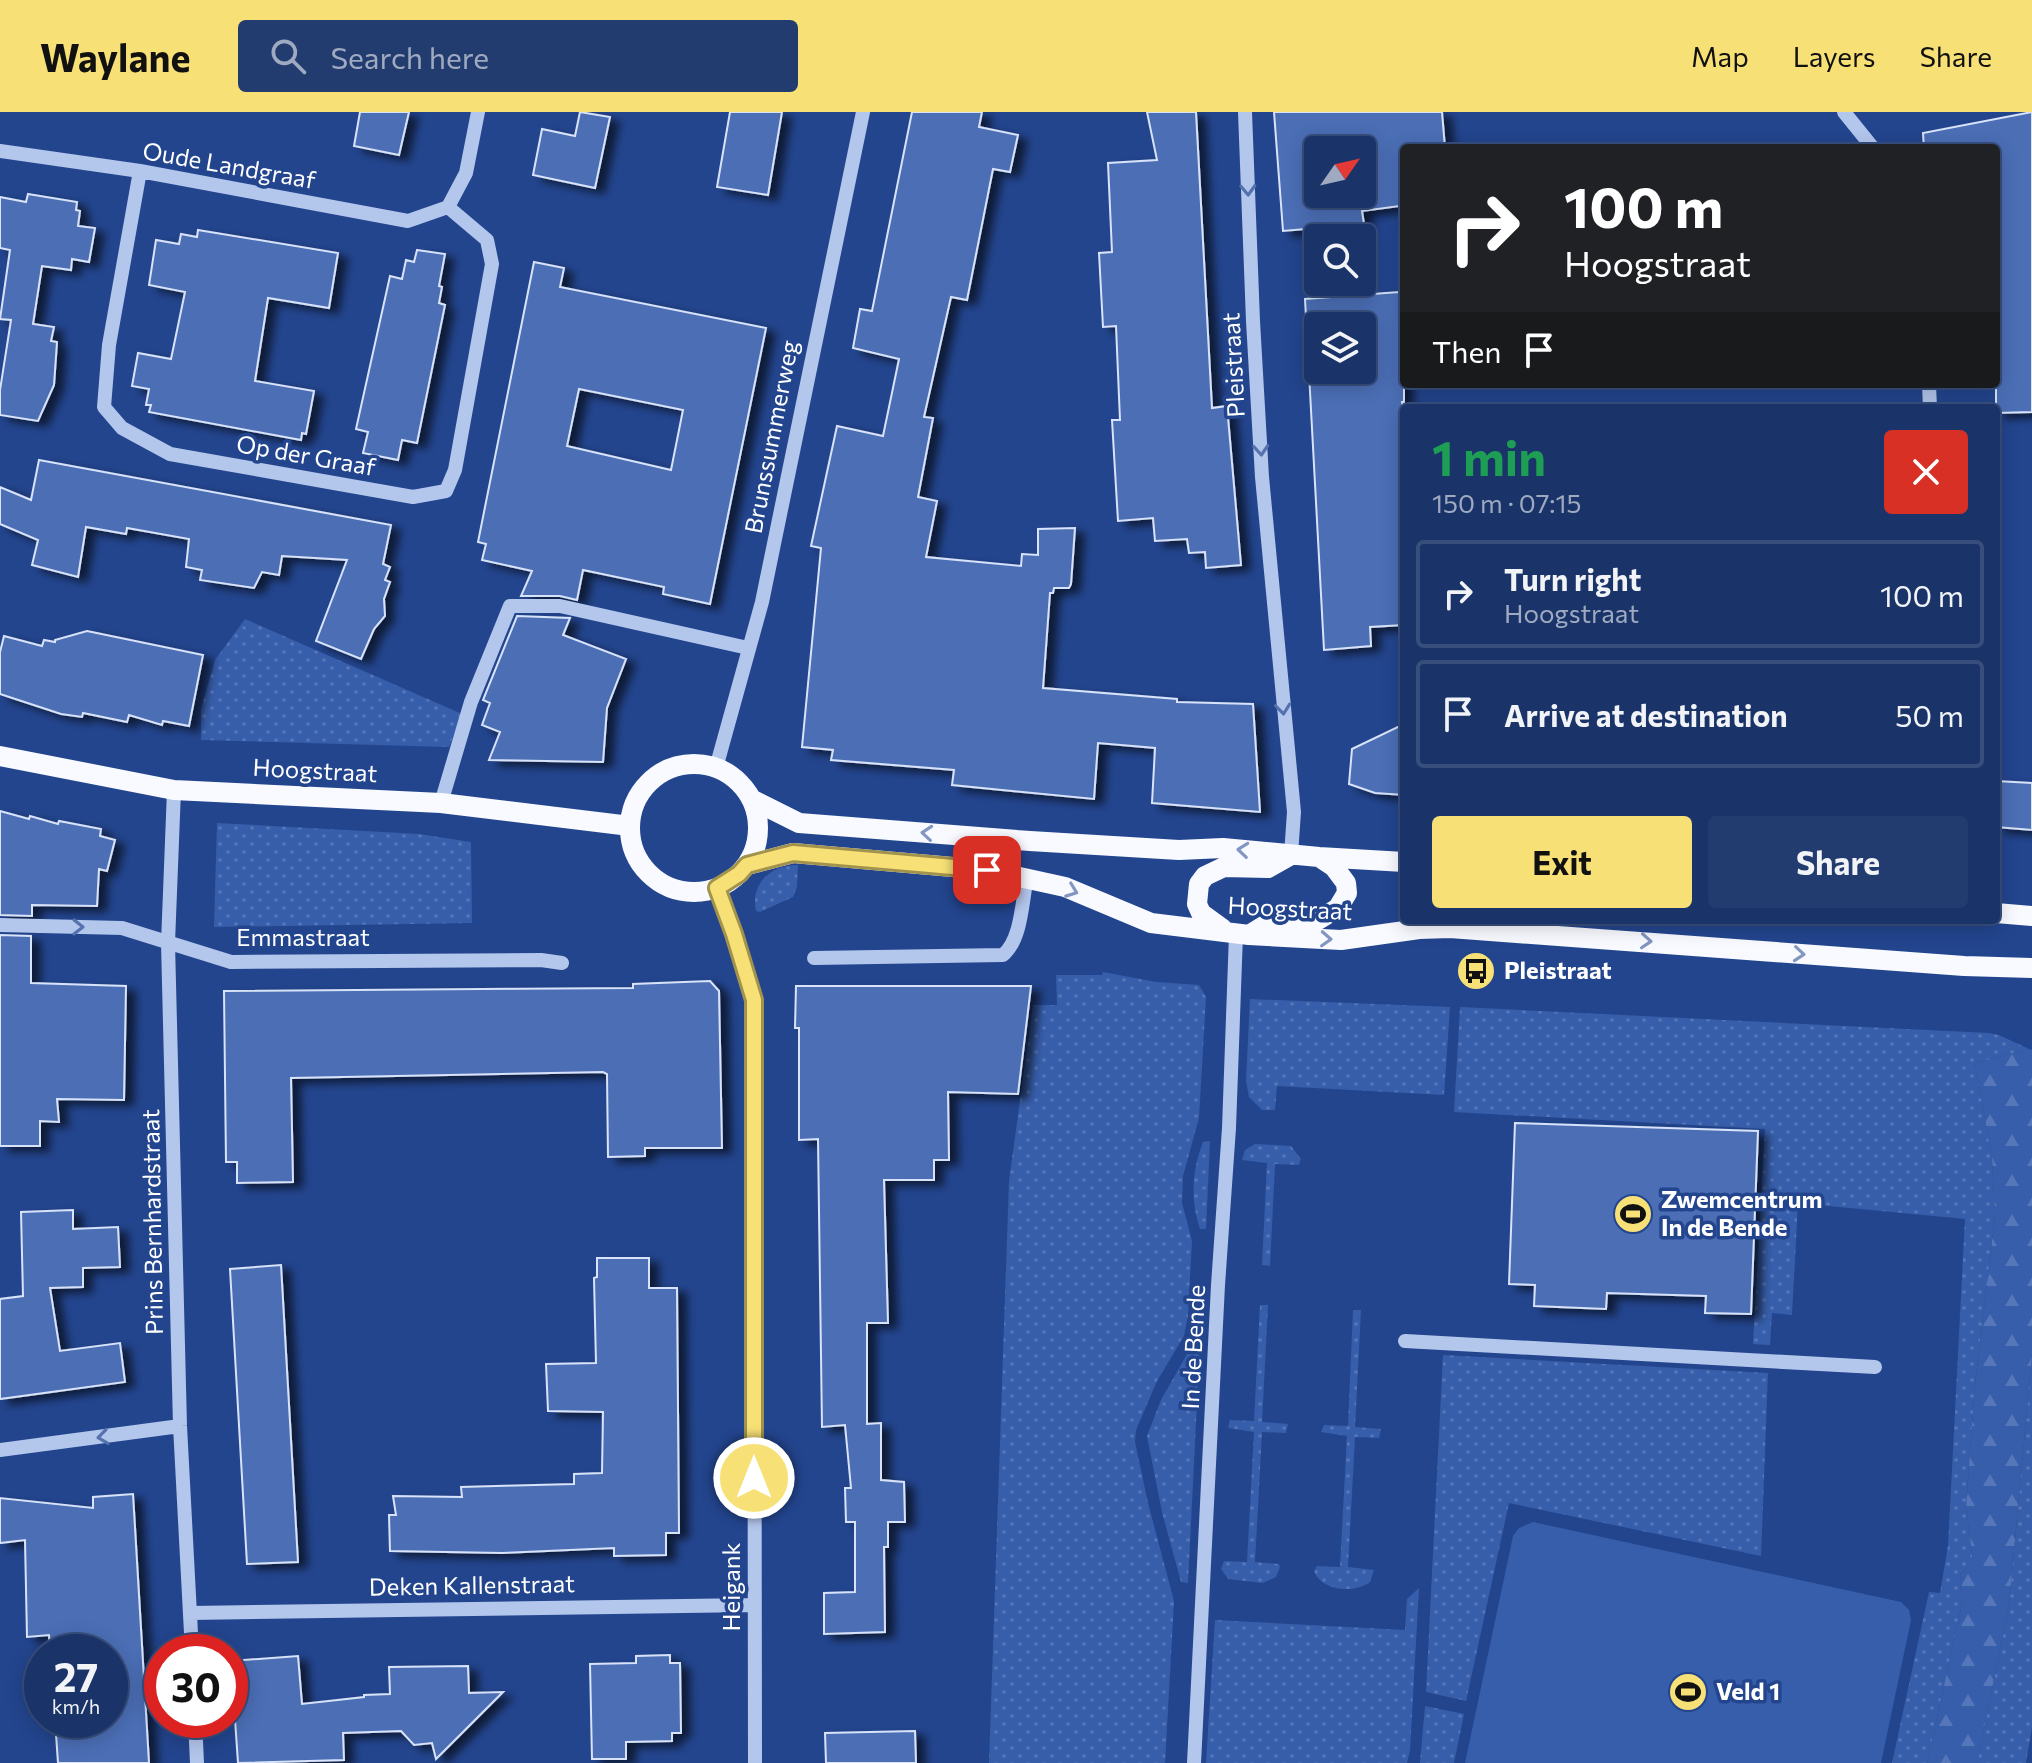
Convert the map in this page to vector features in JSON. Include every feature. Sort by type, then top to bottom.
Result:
[{"type":"main road","name":"Hoogstraat","points":[[0,756],[174,790],[441,803],[630,826]]},
{"type":"main road","points":[[751,799],[758,825],[753,853],[739,874],[717,888],[690,892],[663,884],[651,876],[635,853],[630,826],[633,809],[641,793],[652,780],[666,771],[682,765],[699,765],[716,768],[736,780],[751,799],[799,823],[1030,841],[1179,850],[1223,848],[1400,862]]},
{"type":"main road","name":"Hoogstraat","points":[[747,865],[804,853],[987,870],[1065,887],[1151,923],[1242,934],[1341,940],[1450,928],[1964,966],[2032,968]]},
{"type":"main road","points":[[1291,855],[1261,869],[1224,867],[1213,870],[1199,884],[1196,896],[1201,913],[1218,927],[1242,934],[1270,922],[1313,923],[1338,908],[1347,893],[1346,883],[1334,867],[1319,857]]},
{"type":"main road","points":[[2000,913],[2032,916]]},
{"type":"street","points":[[448,207],[466,173],[478,112]]},
{"type":"street","name":"Brunssummerweg","points":[[716,768],[762,602],[863,112]]},
{"type":"street","name":"Pleistraat","points":[[1245,112],[1262,477],[1294,812],[1291,855]]},
{"type":"street","points":[[1844,112],[1870,144]]},
{"type":"street","name":"Oude Landgraaf","points":[[0,151],[140,171],[408,221],[448,207]]},
{"type":"street","name":"Op der Graaf","points":[[140,171],[109,345],[104,407],[122,428],[170,454],[413,497],[446,491],[455,470],[492,264],[487,240],[448,207]]},
{"type":"street","points":[[441,803],[471,702],[510,606],[560,606],[748,648]]},
{"type":"street","name":"Prins Bernhardstraat","points":[[174,790],[168,943],[180,1426],[192,1634]]},
{"type":"street","points":[[814,958],[1003,955],[1016,929],[1027,877]]},
{"type":"street","name":"Heigank","points":[[717,888],[754,1000],[755,1763]]},
{"type":"street","name":"Emmastraat","points":[[0,925],[122,928],[231,962],[541,960],[562,963]]},
{"type":"street","name":"In de Bende","points":[[1194,1763],[1218,1285],[1242,934]]},
{"type":"street","points":[[1405,1341],[1875,1367]]},
{"type":"street","points":[[0,1450],[180,1426]]},
{"type":"street","name":"Deken Kallenstraat","points":[[191,1613],[754,1605]]},
{"type":"street","points":[[196,1738],[197,1763]]},
{"type":"green space","points":[[245,619],[462,714],[449,747],[201,740],[201,709],[215,660]]},
{"type":"green space","points":[[217,823],[419,834],[471,842],[472,923],[214,927]]},
{"type":"green space","points":[[798,865],[797,887],[793,897],[756,911],[756,892],[765,878],[779,868]]},
{"type":"green space","points":[[1103,972],[1156,982],[1199,985],[1206,997],[1199,1118],[1183,1176],[1182,1203],[1192,1241],[1188,1315],[1184,1336],[1157,1381],[1136,1430],[1135,1442],[1174,1601],[1165,1763],[989,1763],[1009,1181],[1033,1005],[1057,1005],[1056,975],[1102,975]]},
{"type":"green space","points":[[1250,999],[1450,1007],[1444,1095],[1277,1086],[1275,1110],[1262,1110],[1249,1097],[1246,1081]]},
{"type":"green space","points":[[1460,1007],[1989,1033],[2029,1049],[1975,1063],[1992,1158],[1995,1216],[1975,1384],[1966,1507],[1973,1561],[1960,1575],[1963,1599],[1927,1763],[1892,1763],[1929,1592],[1940,1593],[1948,1546],[1965,1219],[1798,1203],[1792,1315],[1772,1313],[1770,1345],[1753,1344],[1765,1129],[1454,1112]]},
{"type":"green space","points":[[2032,1050],[2032,1356],[2009,1605],[1977,1763],[1927,1763],[1963,1599],[1960,1575],[1973,1561],[1966,1507],[1975,1384],[1995,1216],[1992,1158],[1975,1063]]},
{"type":"green space","points":[[1210,1141],[1206,1229],[1200,1229],[1194,1196],[1196,1164],[1203,1142]]},
{"type":"green space","points":[[1255,1144],[1291,1146],[1301,1159],[1299,1165],[1275,1164],[1270,1266],[1262,1265],[1267,1163],[1242,1160],[1245,1150]]},
{"type":"green space","points":[[1260,1305],[1268,1305],[1262,1422],[1288,1424],[1286,1433],[1262,1432],[1255,1562],[1279,1564],[1280,1567],[1276,1577],[1263,1583],[1228,1579],[1221,1569],[1224,1561],[1247,1562],[1254,1432],[1228,1428],[1230,1420],[1254,1421]]},
{"type":"green space","points":[[1353,1310],[1361,1310],[1355,1427],[1381,1429],[1379,1438],[1355,1437],[1348,1567],[1374,1570],[1370,1582],[1348,1589],[1324,1583],[1314,1571],[1317,1566],[1340,1567],[1347,1436],[1321,1432],[1324,1425],[1348,1426]]},
{"type":"green space","points":[[1194,1342],[1200,1343],[1188,1583],[1181,1582],[1162,1512],[1147,1436],[1161,1400]]},
{"type":"green space","points":[[1443,1355],[1768,1373],[1761,1556],[1509,1503],[1466,1701],[1426,1692]]},
{"type":"green space","points":[[2032,1356],[2032,1727],[2026,1763],[1977,1763],[2009,1605]]},
{"type":"green space","name":"Veld 1","points":[[1533,1522],[1901,1602],[1909,1610],[1911,1620],[1881,1763],[1465,1763],[1513,1536],[1519,1528]]},
{"type":"green space","points":[[1419,1588],[1407,1763],[1206,1763],[1215,1620],[1405,1630],[1407,1599]]},
{"type":"green space","points":[[1425,1706],[1464,1714],[1454,1763],[1420,1763]]},
{"type":"building","points":[[360,112],[409,112],[399,155],[354,146]]},
{"type":"building","points":[[580,112],[610,117],[595,188],[533,175],[542,129],[575,136]]},
{"type":"building","points":[[730,112],[782,112],[768,195],[717,187]]},
{"type":"building","points":[[912,112],[982,112],[979,127],[1018,135],[1010,172],[993,169],[967,300],[951,297],[924,417],[933,418],[918,497],[937,501],[926,557],[1021,566],[1022,554],[1038,555],[1038,529],[1075,528],[1071,584],[1069,588],[1054,588],[1050,593],[1043,688],[1177,699],[1177,702],[1253,704],[1260,812],[1152,803],[1155,748],[1098,743],[1094,799],[952,785],[954,770],[831,760],[833,750],[802,747],[821,548],[811,546],[837,426],[883,436],[899,359],[853,348],[860,309],[872,311]]},
{"type":"building","points":[[1147,112],[1196,112],[1212,408],[1227,406],[1241,565],[1206,568],[1205,552],[1189,553],[1187,539],[1155,541],[1153,518],[1118,521],[1112,420],[1120,420],[1116,326],[1103,327],[1099,253],[1112,252],[1108,163],[1157,160]]},
{"type":"building","points":[[1274,112],[1442,112],[1445,144],[1400,144],[1400,206],[1362,211],[1364,224],[1304,224],[1304,229],[1283,231]]},
{"type":"building","points":[[2032,112],[2032,412],[2000,413],[2000,404],[1996,404],[1996,388],[2000,388],[2000,144],[1924,144],[1923,133]]},
{"type":"building","points":[[28,194],[77,202],[76,210],[80,211],[78,226],[95,228],[89,262],[72,259],[71,270],[42,266],[33,324],[54,327],[51,341],[57,342],[54,385],[38,421],[0,415],[0,390],[11,320],[0,319],[10,250],[0,248],[0,197],[26,202]]},
{"type":"building","points":[[198,230],[338,253],[329,308],[268,298],[255,381],[314,391],[306,434],[302,433],[301,440],[149,412],[151,405],[146,405],[149,389],[132,386],[138,353],[171,359],[185,292],[149,285],[156,240],[179,244],[181,234],[197,237]]},
{"type":"building","points":[[417,250],[445,254],[439,303],[445,305],[417,443],[402,440],[398,460],[363,453],[368,432],[356,429],[390,276],[402,279],[406,260],[414,262]]},
{"type":"building","points":[[534,262],[564,268],[560,287],[766,328],[710,604],[663,594],[664,587],[583,570],[577,600],[560,596],[521,596],[532,571],[482,560],[486,544],[478,542]],"holes":[[[579,389],[683,410],[671,470],[567,446]]]},
{"type":"building","points":[[1399,292],[1400,388],[1404,388],[1404,402],[1400,404],[1400,625],[1370,627],[1371,646],[1324,650],[1310,384],[1376,384],[1376,312],[1306,312],[1305,299]]},
{"type":"building","points":[[39,460],[391,525],[383,564],[390,567],[385,580],[390,582],[384,599],[385,616],[374,629],[361,659],[316,641],[347,560],[282,556],[279,575],[262,572],[254,588],[200,580],[202,570],[186,567],[189,539],[127,528],[126,534],[86,527],[78,577],[32,565],[38,540],[0,524],[0,487],[31,500]]},
{"type":"building","points":[[517,616],[570,618],[563,635],[626,659],[607,708],[603,762],[489,760],[500,732],[482,725],[490,703],[483,700]]},
{"type":"building","points":[[87,631],[203,655],[189,726],[163,721],[162,725],[129,715],[127,722],[83,713],[82,717],[61,714],[0,694],[0,652],[4,636],[42,646],[44,640],[55,642]]},
{"type":"building","points":[[1400,726],[1400,795],[1375,793],[1349,784],[1352,749]]},
{"type":"building","points":[[2000,781],[2032,783],[2032,830],[2000,827]]},
{"type":"building","points":[[0,811],[29,819],[30,816],[58,824],[59,821],[101,829],[100,836],[115,840],[107,871],[99,869],[97,906],[32,905],[32,916],[0,915]]},
{"type":"building","points":[[0,935],[31,936],[31,983],[126,986],[124,1100],[57,1099],[59,1122],[40,1121],[40,1146],[0,1146]]},
{"type":"building","points":[[710,981],[719,991],[722,1148],[645,1148],[645,1156],[608,1157],[607,1074],[603,1072],[291,1078],[293,1182],[237,1183],[237,1162],[226,1162],[224,991],[633,988],[633,984]]},
{"type":"building","points":[[796,986],[1031,986],[1018,1094],[948,1092],[949,1160],[934,1160],[934,1180],[884,1180],[888,1323],[867,1323],[867,1424],[881,1423],[881,1480],[904,1482],[905,1522],[888,1522],[888,1547],[884,1547],[885,1632],[824,1634],[824,1593],[855,1592],[855,1522],[846,1522],[845,1488],[851,1488],[845,1425],[822,1427],[818,1139],[799,1140]]},
{"type":"building","points":[[1515,1123],[1758,1131],[1751,1314],[1705,1313],[1706,1296],[1607,1293],[1606,1309],[1534,1306],[1535,1285],[1509,1284]]},
{"type":"building","points":[[73,1210],[73,1229],[118,1227],[120,1267],[83,1268],[83,1287],[50,1288],[60,1351],[120,1343],[125,1382],[0,1399],[0,1299],[23,1296],[21,1212]]},
{"type":"building","points":[[597,1258],[649,1258],[649,1288],[677,1288],[679,1533],[666,1533],[666,1555],[614,1556],[614,1548],[502,1553],[390,1551],[389,1515],[396,1515],[393,1496],[462,1497],[461,1487],[574,1484],[574,1474],[602,1473],[603,1412],[548,1411],[546,1364],[596,1363],[594,1278],[597,1277]]},
{"type":"building","points":[[281,1265],[298,1562],[247,1564],[230,1269]]},
{"type":"building","points":[[133,1494],[144,1679],[144,1738],[148,1738],[149,1763],[58,1763],[56,1738],[128,1738],[128,1634],[27,1634],[25,1540],[0,1543],[0,1498],[93,1508],[93,1497]]},
{"type":"building","points":[[670,1655],[670,1663],[680,1663],[681,1733],[672,1733],[672,1741],[626,1742],[626,1759],[592,1759],[590,1664],[636,1663],[636,1656]]},
{"type":"building","points":[[298,1656],[302,1704],[390,1694],[389,1667],[468,1666],[469,1693],[503,1692],[436,1759],[432,1743],[414,1745],[401,1731],[343,1733],[344,1760],[238,1763],[236,1738],[248,1738],[248,1660]]},
{"type":"building","points":[[915,1731],[916,1763],[826,1763],[825,1733]]},
{"type":"place","name":"Pleistraat","points":[[1476,971]]},
{"type":"place","name":"Zwemcentrum In de Bende","points":[[1633,1214]]},
{"type":"place","name":"Veld 1","points":[[1688,1692]]},
{"type":"route","points":[[754,1478],[754,1000],[717,888],[747,865],[793,853],[987,870]]}]
